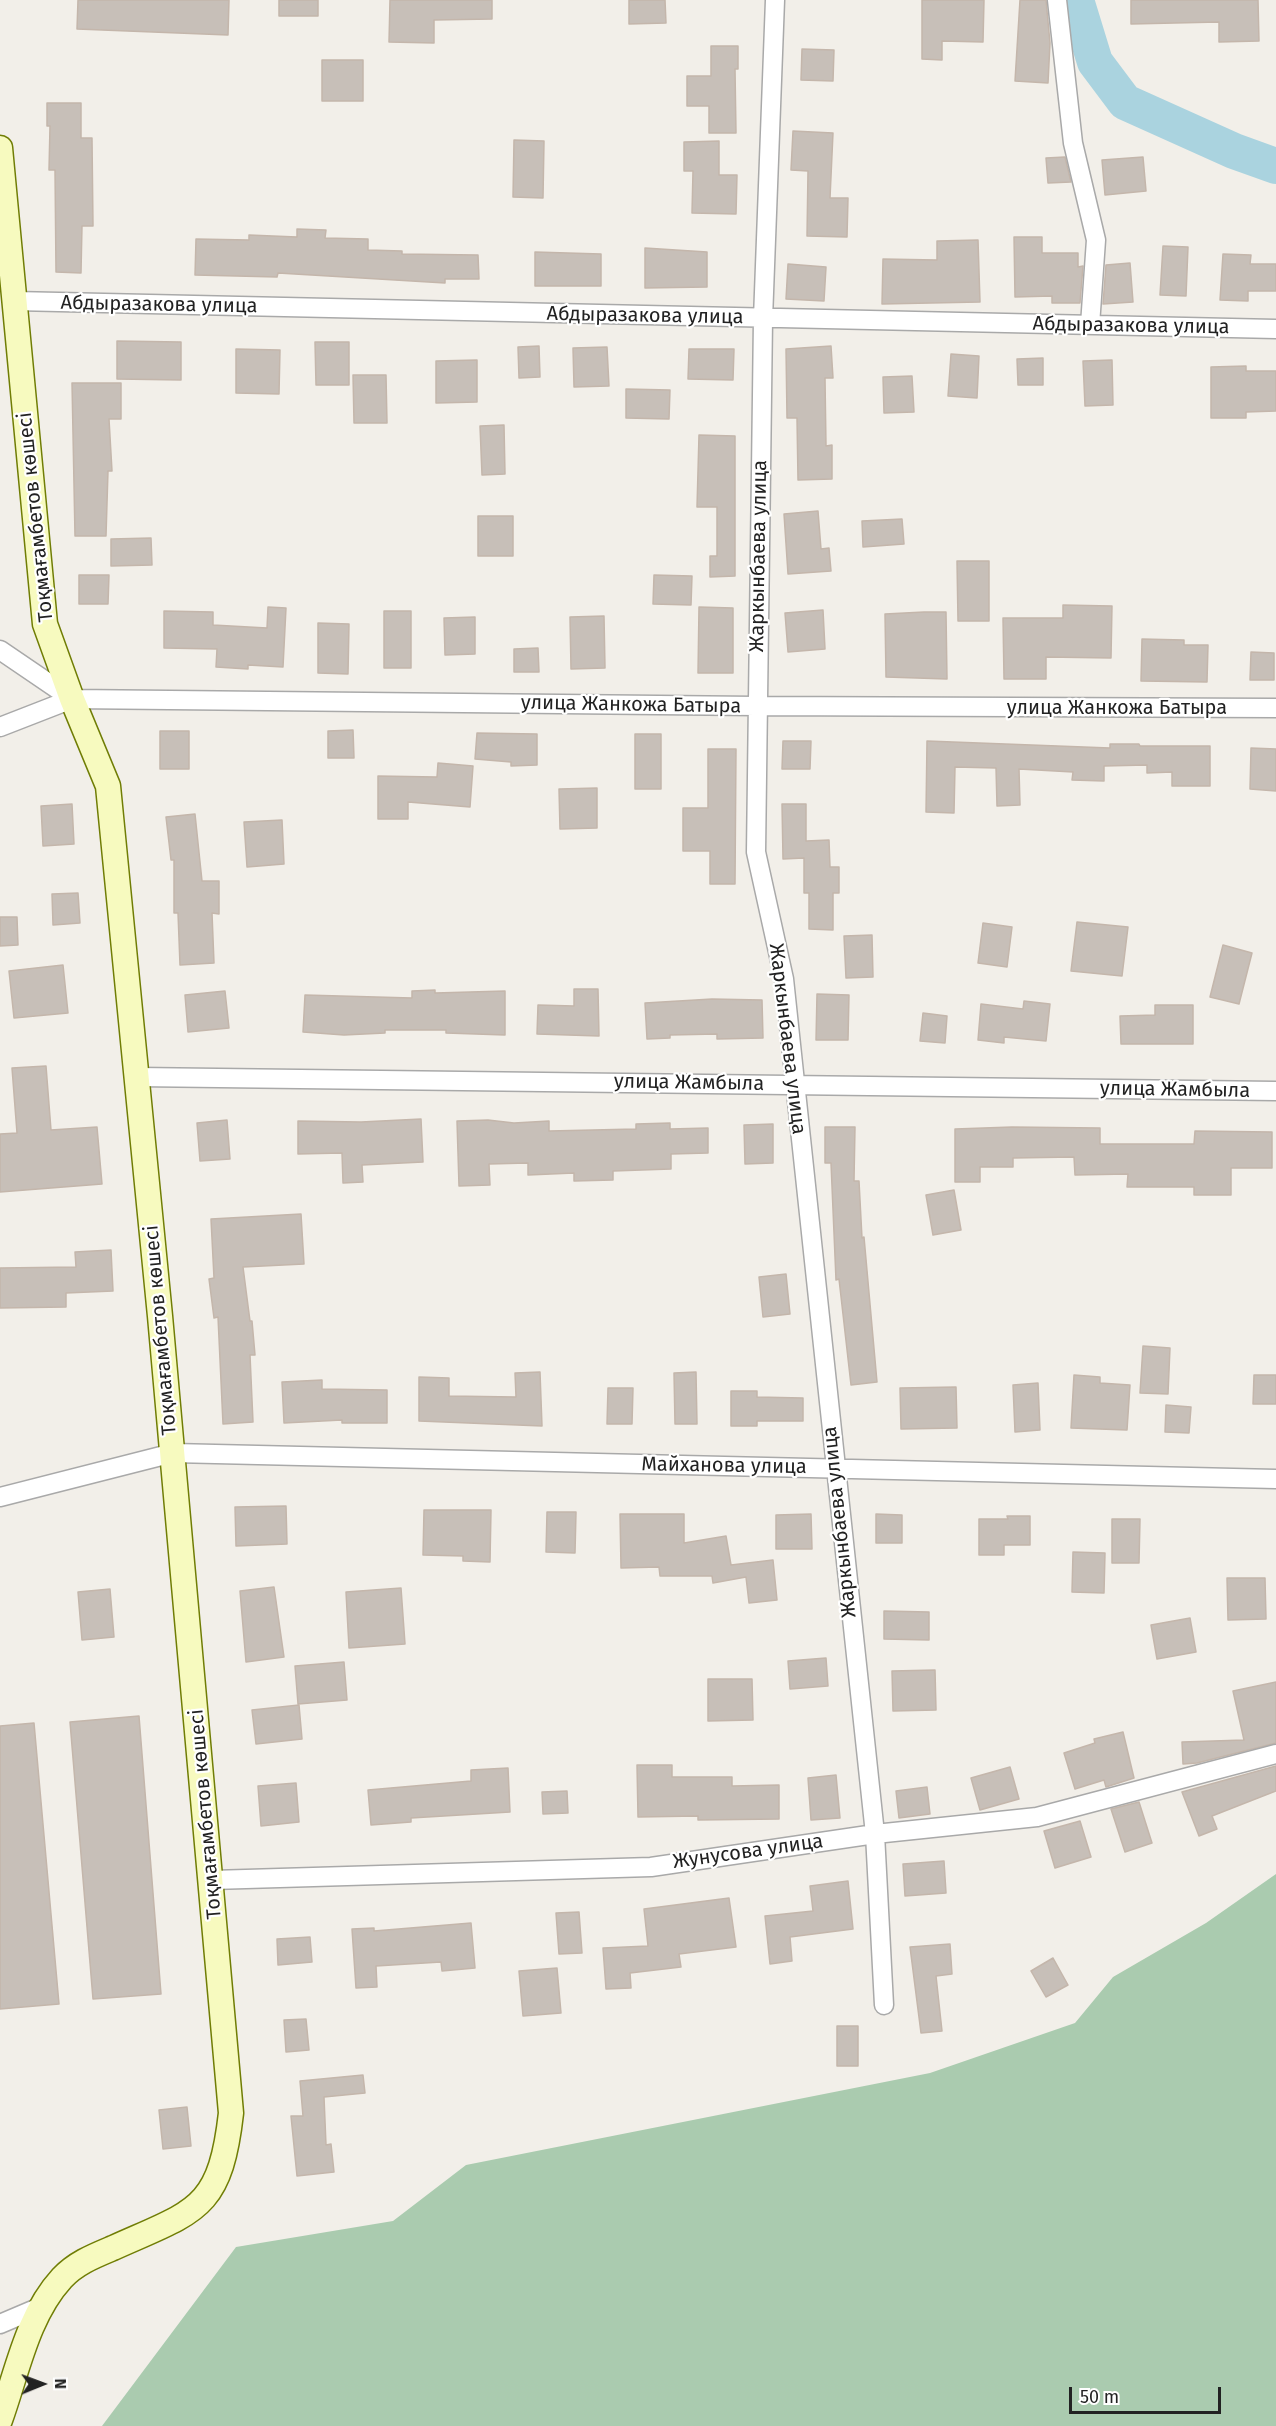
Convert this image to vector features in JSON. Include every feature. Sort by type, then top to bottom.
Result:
[{"type":"street","name":"Жаркынбаева улица","points":[[775,0],[763,319],[756,706],[756,852],[784,979],[874,1834],[884,2004]]},
{"type":"street","points":[[1057,0],[1073,143],[1096,240],[1090,325]]},
{"type":"street","name":"Тоқмағамбетов көшесі","points":[[0,148],[45,624],[72,699],[108,786],[173,1453],[231,2113],[227,2151],[212,2191],[188,2215],[82,2261],[63,2278],[40,2307],[0,2420]]},
{"type":"street","name":"Абдыразакова улица","points":[[14,301],[1276,329]]},
{"type":"street","points":[[0,650],[72,699]]},
{"type":"street","points":[[0,727],[72,699]]},
{"type":"street","name":"улица Жанкожа Батыра","points":[[72,699],[756,706],[1276,708]]},
{"type":"street","name":"улица Жамбыла","points":[[137,1077],[1276,1091]]},
{"type":"street","name":"Майханова улица","points":[[0,1497],[173,1453],[1276,1479]]},
{"type":"street","name":"Жунусова улица","points":[[212,1880],[651,1867],[874,1834],[1037,1817],[1276,1754]]},
{"type":"street","points":[[0,2324],[40,2307]]},
{"type":"green space","points":[[1276,1874],[1276,2426],[102,2426],[236,2247],[393,2221],[466,2165],[930,2073],[1075,2023],[1113,1977],[1206,1923]]},
{"type":"building","points":[[78,0],[229,0],[228,35],[77,29]]},
{"type":"building","points":[[279,0],[318,0],[318,16],[279,16]]},
{"type":"building","points":[[390,0],[492,0],[492,19],[434,20],[434,43],[389,42]]},
{"type":"building","points":[[629,0],[665,0],[666,23],[629,24]]},
{"type":"building","points":[[922,0],[984,0],[983,42],[942,41],[942,60],[922,59]]},
{"type":"building","points":[[1020,0],[1046,0],[1050,43],[1048,83],[1015,81]]},
{"type":"building","points":[[1131,0],[1258,0],[1259,41],[1219,42],[1219,22],[1131,24]]},
{"type":"building","points":[[711,46],[738,46],[738,69],[735,69],[736,133],[709,133],[709,106],[687,106],[687,76],[711,76]]},
{"type":"building","points":[[802,49],[834,50],[833,81],[801,80]]},
{"type":"building","points":[[322,60],[363,60],[363,101],[322,101]]},
{"type":"building","points":[[47,103],[81,103],[81,138],[92,138],[93,226],[82,226],[81,273],[56,272],[55,170],[49,170],[50,126],[47,126]]},
{"type":"building","points":[[793,131],[833,133],[830,198],[848,198],[847,237],[807,236],[808,171],[791,170]]},
{"type":"building","points":[[514,140],[544,141],[543,198],[513,197]]},
{"type":"building","points":[[719,141],[719,175],[737,175],[736,214],[692,213],[693,171],[684,171],[684,142]]},
{"type":"building","points":[[1065,157],[1071,182],[1048,183],[1046,158]]},
{"type":"building","points":[[1143,157],[1146,191],[1105,195],[1102,160]]},
{"type":"building","points":[[297,229],[326,230],[325,238],[368,239],[368,250],[402,251],[402,254],[478,255],[479,279],[445,279],[445,283],[278,273],[277,277],[195,275],[196,239],[249,240],[249,235],[297,237]]},
{"type":"building","points":[[1014,237],[1042,237],[1042,253],[1078,253],[1078,267],[1083,266],[1080,303],[1052,303],[1052,296],[1015,297]]},
{"type":"building","points":[[978,240],[980,302],[882,304],[883,259],[937,260],[937,241]]},
{"type":"building","points":[[1163,246],[1188,247],[1186,296],[1160,295]]},
{"type":"building","points":[[645,248],[707,252],[707,287],[645,288]]},
{"type":"building","points":[[535,252],[601,254],[601,286],[535,286]]},
{"type":"building","points":[[1223,254],[1251,255],[1250,264],[1276,264],[1276,291],[1248,291],[1248,301],[1220,300]]},
{"type":"building","points":[[1130,263],[1133,302],[1103,304],[1106,265]]},
{"type":"building","points":[[788,264],[826,267],[824,301],[786,299]]},
{"type":"building","points":[[117,341],[181,342],[181,380],[117,379]]},
{"type":"building","points":[[315,342],[349,342],[349,385],[316,385]]},
{"type":"building","points":[[539,346],[540,377],[519,378],[518,347]]},
{"type":"building","points":[[831,346],[833,378],[825,378],[826,446],[832,445],[832,479],[798,480],[797,418],[787,418],[786,349]]},
{"type":"building","points":[[607,347],[609,386],[574,387],[573,348]]},
{"type":"building","points":[[236,349],[280,350],[279,394],[236,393]]},
{"type":"building","points":[[689,349],[734,349],[733,380],[688,379]]},
{"type":"building","points":[[951,354],[979,356],[977,398],[948,396]]},
{"type":"building","points":[[1043,358],[1043,385],[1018,385],[1017,359]]},
{"type":"building","points":[[477,360],[477,402],[436,403],[436,361]]},
{"type":"building","points":[[1112,360],[1113,405],[1085,406],[1083,361]]},
{"type":"building","points":[[1246,366],[1246,371],[1276,371],[1276,411],[1246,412],[1246,418],[1211,418],[1211,367]]},
{"type":"building","points":[[353,375],[386,375],[387,423],[354,423]]},
{"type":"building","points":[[912,376],[914,412],[884,413],[883,377]]},
{"type":"building","points":[[72,383],[121,383],[121,419],[109,419],[112,471],[108,471],[106,536],[75,536]]},
{"type":"building","points":[[626,389],[670,390],[669,419],[626,418]]},
{"type":"building","points":[[504,425],[505,474],[482,475],[480,426]]},
{"type":"building","points":[[699,435],[735,436],[735,576],[710,577],[710,556],[717,556],[717,507],[697,507]]},
{"type":"building","points":[[818,511],[821,549],[829,548],[831,571],[788,574],[784,514]]},
{"type":"building","points":[[478,516],[513,516],[513,556],[478,556]]},
{"type":"building","points":[[902,519],[904,544],[863,547],[862,521]]},
{"type":"building","points":[[151,538],[152,565],[111,566],[111,539]]},
{"type":"building","points":[[957,561],[989,561],[989,621],[958,621]]},
{"type":"building","points":[[79,575],[109,575],[108,604],[79,604]]},
{"type":"building","points":[[654,575],[692,576],[691,605],[653,604]]},
{"type":"building","points":[[1063,605],[1112,606],[1111,658],[1046,657],[1046,679],[1004,679],[1003,618],[1063,618]]},
{"type":"building","points":[[268,607],[286,608],[283,667],[248,665],[248,669],[216,667],[217,649],[164,648],[164,611],[213,612],[213,625],[267,628]]},
{"type":"building","points":[[699,607],[733,608],[733,673],[698,673]]},
{"type":"building","points":[[823,610],[825,649],[788,652],[785,613]]},
{"type":"building","points":[[384,611],[411,611],[411,668],[384,668]]},
{"type":"building","points":[[946,612],[947,679],[886,677],[885,614]]},
{"type":"building","points":[[604,616],[605,668],[571,669],[570,617]]},
{"type":"building","points":[[475,617],[475,654],[445,655],[444,618]]},
{"type":"building","points":[[318,623],[349,624],[348,674],[318,673]]},
{"type":"building","points":[[1142,639],[1184,640],[1184,645],[1208,645],[1207,682],[1141,681]]},
{"type":"building","points":[[538,648],[539,672],[514,672],[514,649]]},
{"type":"building","points":[[1251,652],[1274,653],[1274,680],[1250,680]]},
{"type":"building","points":[[353,730],[354,758],[328,758],[328,731]]},
{"type":"building","points":[[160,731],[189,731],[189,769],[160,769]]},
{"type":"building","points":[[477,733],[537,734],[537,765],[511,766],[511,762],[475,759]]},
{"type":"building","points":[[635,734],[661,734],[661,789],[635,789]]},
{"type":"building","points":[[783,741],[811,741],[810,769],[782,769]]},
{"type":"building","points":[[927,741],[1110,748],[1110,744],[1210,746],[1210,786],[1172,786],[1172,772],[1147,773],[1147,765],[1104,766],[1104,781],[1072,780],[1073,772],[1019,769],[1020,805],[997,806],[996,768],[955,767],[954,813],[926,812]]},
{"type":"building","points":[[1251,748],[1276,749],[1276,791],[1250,789]]},
{"type":"building","points":[[708,749],[736,749],[735,884],[710,884],[710,851],[683,851],[683,808],[708,808]]},
{"type":"building","points":[[438,763],[473,766],[470,807],[408,802],[408,819],[378,819],[378,776],[437,777]]},
{"type":"building","points":[[597,788],[597,828],[560,829],[559,789]]},
{"type":"building","points":[[72,804],[74,844],[43,846],[41,806]]},
{"type":"building","points":[[782,804],[806,804],[806,841],[829,840],[830,867],[839,867],[839,893],[833,893],[833,930],[809,929],[809,893],[804,893],[804,858],[783,859]]},
{"type":"building","points":[[195,814],[202,881],[219,881],[219,914],[212,913],[214,963],[180,965],[178,913],[174,913],[174,860],[171,860],[166,817]]},
{"type":"building","points":[[282,820],[284,864],[247,867],[244,822]]},
{"type":"building","points":[[78,893],[80,923],[53,925],[52,894]]},
{"type":"building","points":[[0,917],[17,917],[18,945],[0,946]]},
{"type":"building","points":[[1077,922],[1128,927],[1122,976],[1071,971]]},
{"type":"building","points":[[983,923],[1012,927],[1007,967],[978,963]]},
{"type":"building","points":[[872,935],[873,977],[846,978],[844,936]]},
{"type":"building","points":[[1223,945],[1252,953],[1239,1004],[1210,997]]},
{"type":"building","points":[[63,965],[68,1013],[14,1018],[9,971]]},
{"type":"building","points":[[574,989],[598,989],[599,1036],[537,1034],[538,1005],[574,1006]]},
{"type":"building","points":[[435,990],[435,993],[505,991],[505,1035],[446,1033],[446,1030],[385,1030],[385,1033],[344,1035],[303,1032],[305,995],[412,998],[412,991]]},
{"type":"building","points":[[225,991],[229,1028],[188,1032],[185,995]]},
{"type":"building","points":[[817,994],[849,995],[848,1040],[816,1040]]},
{"type":"building","points":[[712,999],[762,1000],[763,1038],[717,1039],[717,1034],[670,1035],[670,1038],[647,1039],[645,1003]]},
{"type":"building","points":[[1024,1001],[1050,1004],[1046,1041],[1004,1037],[1004,1043],[978,1040],[981,1004],[1023,1009]]},
{"type":"building","points":[[1155,1005],[1193,1005],[1193,1044],[1121,1044],[1120,1016],[1155,1015]]},
{"type":"building","points":[[923,1013],[947,1016],[945,1043],[920,1041]]},
{"type":"building","points":[[46,1066],[51,1130],[97,1127],[102,1184],[0,1192],[0,1134],[17,1133],[12,1068]]},
{"type":"building","points":[[421,1119],[423,1162],[362,1165],[363,1182],[343,1183],[342,1153],[298,1154],[298,1121],[361,1122]]},
{"type":"building","points":[[227,1120],[230,1159],[200,1161],[197,1123]]},
{"type":"building","points":[[488,1120],[514,1123],[549,1121],[549,1131],[636,1129],[636,1124],[670,1123],[670,1129],[708,1128],[708,1153],[671,1154],[671,1169],[613,1171],[613,1180],[574,1181],[574,1173],[528,1175],[528,1163],[489,1164],[490,1185],[459,1186],[457,1121]]},
{"type":"building","points":[[773,1124],[773,1163],[745,1164],[744,1125]]},
{"type":"building","points":[[825,1127],[855,1127],[854,1181],[859,1181],[862,1238],[864,1237],[877,1382],[851,1385],[839,1279],[836,1280],[831,1163],[825,1163]]},
{"type":"building","points":[[1100,1128],[1100,1144],[1194,1144],[1195,1131],[1272,1132],[1272,1168],[1231,1168],[1231,1195],[1194,1195],[1194,1187],[1127,1187],[1128,1174],[1075,1175],[1074,1157],[1013,1158],[1013,1167],[980,1167],[980,1182],[955,1182],[955,1129]]},
{"type":"building","points":[[954,1190],[961,1230],[933,1235],[926,1195]]},
{"type":"building","points":[[301,1214],[304,1264],[243,1267],[255,1355],[250,1355],[253,1422],[223,1424],[218,1317],[214,1318],[209,1279],[214,1278],[211,1219]]},
{"type":"building","points":[[111,1250],[113,1291],[66,1293],[66,1307],[0,1308],[0,1268],[76,1267],[75,1252]]},
{"type":"building","points":[[786,1274],[790,1314],[763,1317],[759,1277]]},
{"type":"building","points":[[1143,1346],[1170,1348],[1168,1394],[1140,1393]]},
{"type":"building","points":[[540,1372],[542,1426],[419,1421],[419,1377],[449,1378],[449,1396],[516,1397],[515,1373]]},
{"type":"building","points":[[696,1372],[697,1424],[675,1424],[674,1373]]},
{"type":"building","points":[[1074,1375],[1100,1377],[1100,1383],[1130,1385],[1127,1430],[1071,1428]]},
{"type":"building","points":[[1254,1375],[1276,1375],[1276,1404],[1253,1404]]},
{"type":"building","points":[[322,1380],[322,1389],[387,1390],[387,1423],[342,1423],[342,1420],[284,1423],[282,1382]]},
{"type":"building","points":[[1038,1383],[1040,1430],[1015,1432],[1013,1385]]},
{"type":"building","points":[[956,1387],[957,1428],[901,1429],[900,1388]]},
{"type":"building","points":[[608,1388],[633,1388],[632,1424],[607,1424]]},
{"type":"building","points":[[731,1391],[757,1391],[757,1397],[803,1398],[803,1421],[757,1421],[757,1426],[731,1426]]},
{"type":"building","points":[[1166,1405],[1191,1407],[1189,1433],[1165,1432]]},
{"type":"building","points":[[286,1506],[287,1544],[236,1546],[235,1507]]},
{"type":"building","points":[[424,1510],[491,1510],[490,1562],[463,1561],[463,1556],[423,1555]]},
{"type":"building","points":[[547,1512],[576,1512],[575,1553],[546,1552]]},
{"type":"building","points":[[620,1514],[684,1514],[684,1543],[726,1536],[731,1565],[773,1560],[777,1600],[749,1603],[746,1577],[713,1583],[712,1576],[660,1576],[659,1567],[621,1568]]},
{"type":"building","points":[[811,1514],[812,1549],[776,1549],[776,1515]]},
{"type":"building","points":[[876,1514],[902,1515],[902,1543],[876,1543]]},
{"type":"building","points":[[1007,1516],[1030,1516],[1030,1545],[1004,1545],[1004,1555],[979,1555],[979,1519],[1008,1519]]},
{"type":"building","points":[[1112,1519],[1140,1519],[1139,1563],[1112,1563]]},
{"type":"building","points":[[1073,1552],[1105,1553],[1104,1593],[1072,1592]]},
{"type":"building","points":[[1227,1578],[1265,1578],[1266,1619],[1228,1620]]},
{"type":"building","points":[[274,1587],[284,1657],[246,1662],[240,1591]]},
{"type":"building","points":[[401,1588],[405,1644],[349,1648],[346,1592]]},
{"type":"building","points":[[110,1589],[114,1637],[82,1640],[78,1592]]},
{"type":"building","points":[[884,1611],[929,1612],[929,1640],[884,1639]]},
{"type":"building","points":[[1190,1618],[1196,1652],[1157,1659],[1151,1625]]},
{"type":"building","points":[[826,1658],[828,1686],[790,1689],[788,1661]]},
{"type":"building","points":[[344,1662],[347,1700],[298,1704],[295,1666]]},
{"type":"building","points":[[935,1670],[936,1710],[893,1711],[892,1671]]},
{"type":"building","points":[[708,1679],[752,1679],[753,1720],[708,1721]]},
{"type":"building","points":[[1276,1682],[1276,1743],[1197,1763],[1183,1764],[1182,1742],[1244,1740],[1233,1691]]},
{"type":"building","points":[[299,1705],[302,1739],[256,1744],[252,1710]]},
{"type":"building","points":[[139,1716],[161,1994],[93,1999],[70,1722]]},
{"type":"building","points":[[34,1723],[59,2004],[0,2009],[0,1726]]},
{"type":"building","points":[[1123,1732],[1134,1778],[1106,1787],[1104,1780],[1075,1789],[1064,1753],[1095,1743],[1094,1739]]},
{"type":"building","points":[[637,1765],[672,1765],[672,1777],[732,1777],[732,1786],[779,1785],[779,1819],[698,1820],[698,1816],[638,1817]]},
{"type":"building","points":[[1276,1766],[1276,1791],[1212,1816],[1217,1829],[1199,1836],[1182,1792]]},
{"type":"building","points":[[1010,1767],[1019,1799],[980,1810],[971,1778]]},
{"type":"building","points":[[508,1768],[510,1812],[411,1818],[411,1822],[371,1825],[368,1790],[471,1781],[471,1770]]},
{"type":"building","points":[[836,1775],[840,1818],[811,1820],[808,1778]]},
{"type":"building","points":[[296,1783],[299,1822],[261,1826],[258,1786]]},
{"type":"building","points":[[927,1787],[930,1814],[899,1818],[896,1791]]},
{"type":"building","points":[[567,1791],[568,1813],[543,1814],[542,1792]]},
{"type":"building","points":[[1139,1802],[1152,1843],[1125,1852],[1111,1809]]},
{"type":"building","points":[[1080,1821],[1091,1857],[1055,1868],[1044,1831]]},
{"type":"building","points":[[944,1861],[946,1893],[905,1896],[903,1864]]},
{"type":"building","points":[[848,1881],[853,1929],[790,1937],[792,1961],[770,1964],[765,1916],[813,1911],[810,1886]]},
{"type":"building","points":[[729,1898],[736,1947],[679,1954],[681,1967],[630,1973],[631,1988],[606,1989],[603,1948],[648,1946],[644,1909]]},
{"type":"building","points":[[579,1912],[582,1953],[559,1954],[556,1913]]},
{"type":"building","points":[[471,1923],[475,1968],[442,1971],[441,1962],[376,1966],[377,1987],[356,1988],[352,1929],[374,1928],[374,1931]]},
{"type":"building","points":[[310,1937],[312,1962],[278,1965],[277,1939]]},
{"type":"building","points":[[950,1944],[952,1974],[936,1976],[942,2031],[921,2033],[910,1947]]},
{"type":"building","points":[[1053,1958],[1068,1985],[1046,1997],[1031,1971]]},
{"type":"building","points":[[557,1968],[561,2013],[523,2016],[519,1971]]},
{"type":"building","points":[[306,2019],[309,2050],[286,2052],[284,2020]]},
{"type":"building","points":[[837,2026],[858,2026],[858,2066],[837,2066]]},
{"type":"building","points":[[363,2075],[365,2093],[324,2097],[326,2145],[331,2144],[334,2172],[297,2176],[291,2116],[303,2116],[300,2081]]},
{"type":"building","points":[[187,2107],[191,2146],[163,2149],[159,2110]]},
{"type":"waterway","points":[[1076,0],[1095,62],[1125,102],[1234,151],[1276,166]]}]
